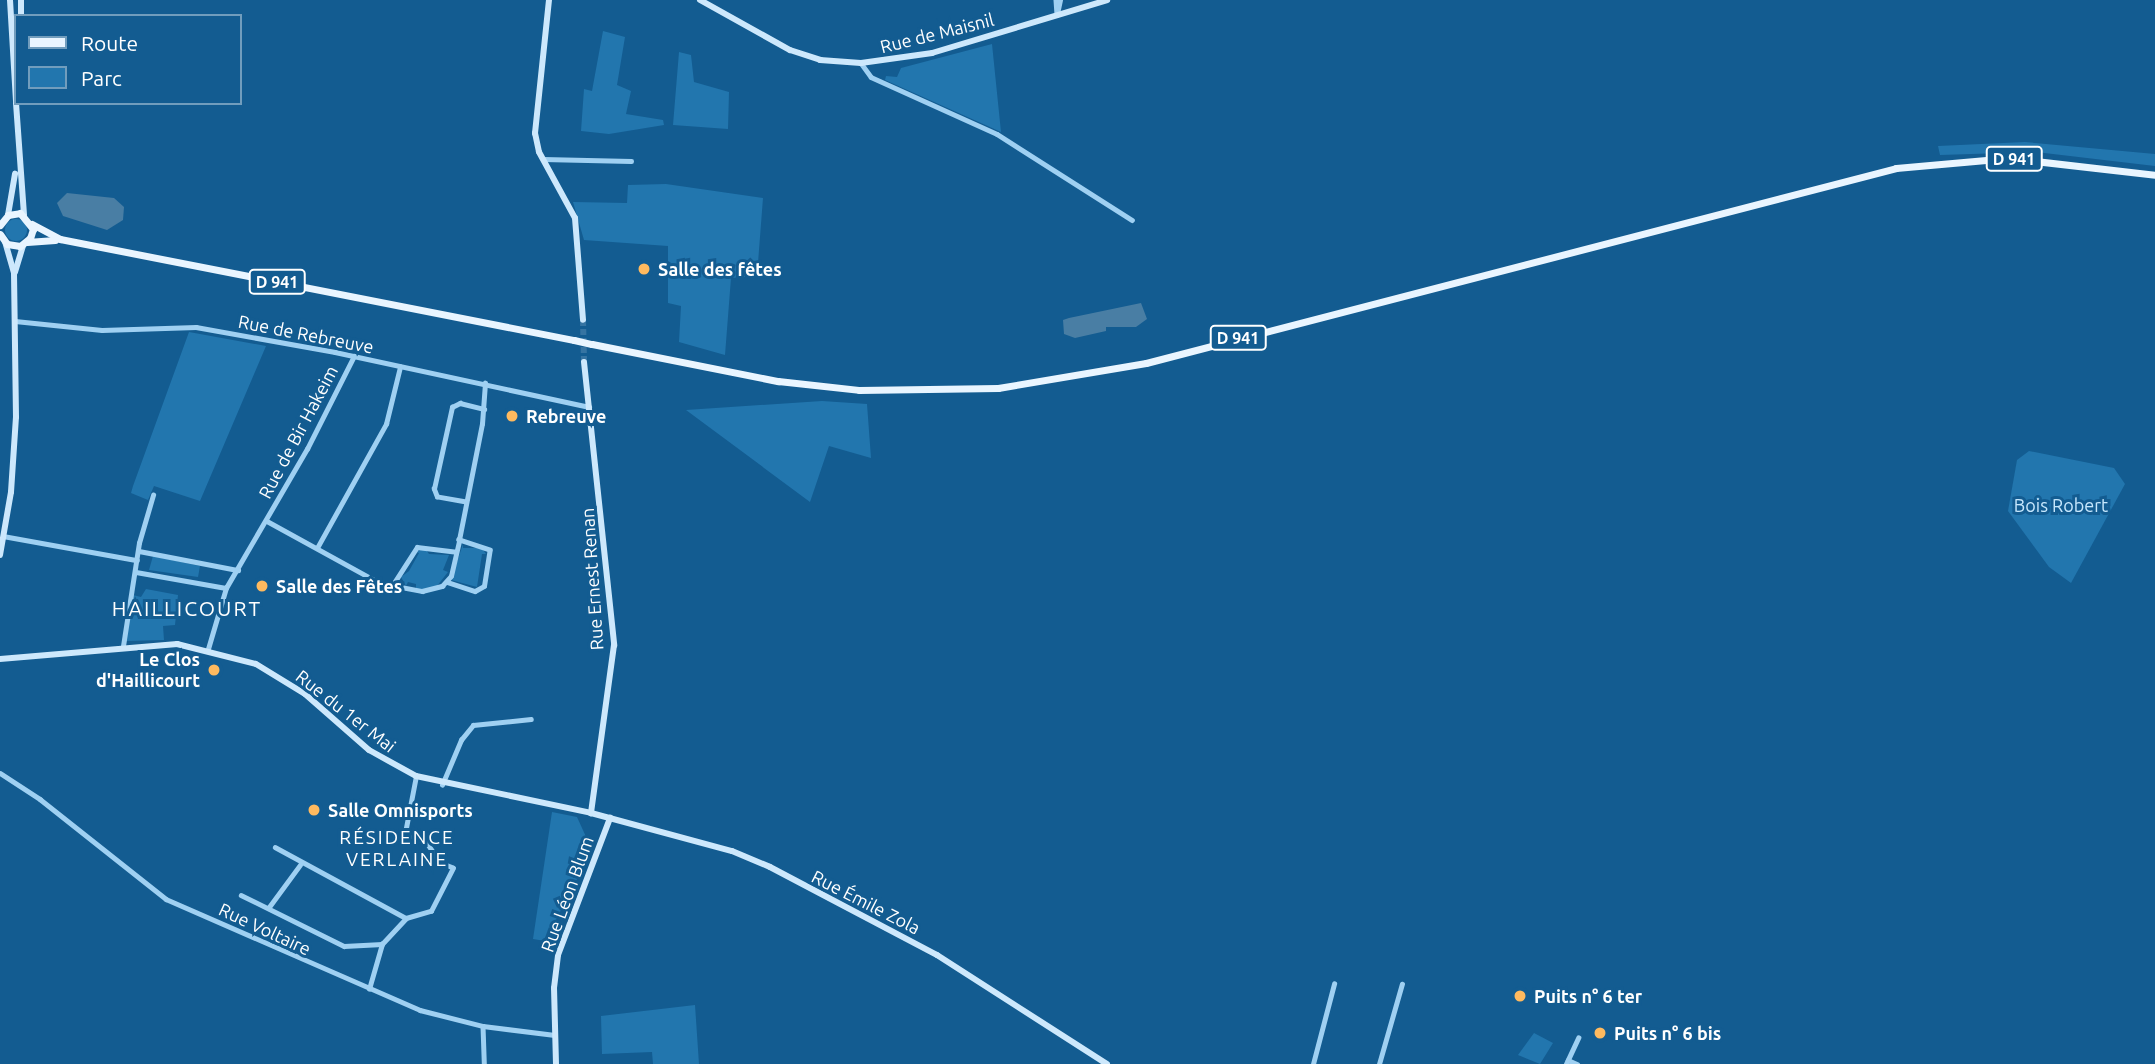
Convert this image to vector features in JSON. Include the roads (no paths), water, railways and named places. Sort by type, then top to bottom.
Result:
[{"type":"main road","name":"D 941","points":[[32,224],[60,239],[778,381],[859,390],[998,388],[1160,360],[1896,168],[2009,158],[2155,175]]},
{"type":"main road","points":[[1,237],[25,244],[32,224],[24,215],[3,219]]},
{"type":"main road","name":"D 941","points":[[25,244],[60,239]]},
{"type":"street","points":[[10,0],[14,52]]},
{"type":"street","points":[[539,0],[548,2],[533,121],[543,159],[575,218],[583,320]]},
{"type":"street","name":"Rue de Maisnil","points":[[700,0],[790,50],[820,60],[861,63],[932,53],[1107,0]]},
{"type":"street","points":[[1057,15],[1058,0]]},
{"type":"street","points":[[861,63],[871,78],[997,134],[1132,220]]},
{"type":"street","points":[[16,105],[24,215]]},
{"type":"street","points":[[3,219],[18,159]]},
{"type":"street","points":[[543,159],[631,161]]},
{"type":"street","points":[[0,555],[15,455],[14,273],[1,237]]},
{"type":"street","points":[[14,273],[25,244]]},
{"type":"street","name":"Rue de Rebreuve","points":[[15,321],[102,330],[196,327],[354,356],[589,407]]},
{"type":"street","name":"Rue de Bir Hakeim","points":[[208,649],[226,588],[267,521],[354,356]]},
{"type":"street","name":"Rue Ernest Renan","points":[[584,362],[614,645],[591,813]]},
{"type":"street","points":[[317,548],[386,424],[400,367]]},
{"type":"street","points":[[447,583],[467,502],[484,408],[485,383]]},
{"type":"street","points":[[467,502],[437,497],[434,489],[452,407],[460,403],[484,408]]},
{"type":"street","points":[[123,646],[137,561],[153,495]]},
{"type":"street","points":[[267,521],[392,586],[422,592],[447,583],[475,591],[484,586],[490,550],[459,540]]},
{"type":"street","points":[[4,536],[137,561]]},
{"type":"street","points":[[392,586],[417,547],[456,552]]},
{"type":"street","points":[[139,551],[239,570]]},
{"type":"street","points":[[136,572],[226,588]]},
{"type":"street","name":"Rue du 1er Mai","points":[[0,659],[123,646],[177,644],[208,649],[256,664],[282,678],[369,750],[416,776],[442,785],[591,813]]},
{"type":"street","points":[[442,785],[461,740],[473,725],[531,719]]},
{"type":"street","name":"Rue Voltaire","points":[[0,773],[40,799],[166,899],[420,1010],[483,1026],[554,1035]]},
{"type":"street","points":[[369,989],[382,944],[406,918],[431,911],[453,868],[440,863],[427,844],[405,833],[416,776]]},
{"type":"street","name":"Rue Émile Zola","points":[[591,813],[732,850],[770,867],[937,955],[1107,1064]]},
{"type":"street","name":"Rue Léon Blum","points":[[556,1064],[554,1035],[558,955],[610,818]]},
{"type":"street","points":[[275,847],[300,865],[406,918]]},
{"type":"street","points":[[269,906],[300,865]]},
{"type":"street","points":[[241,895],[269,906],[344,946],[382,944]]},
{"type":"street","points":[[1313,1064],[1334,984]]},
{"type":"street","points":[[1379,1064],[1402,984]]},
{"type":"street","points":[[483,1026],[484,1064]]},
{"type":"street","points":[[1577,1064],[1567,1062],[1578,1038]]},
{"type":"tunnel","points":[[583,320],[584,362]]},
{"type":"place","name":"Salle des fêtes","points":[[644,269]]},
{"type":"place","name":"Rebreuve","points":[[512,416]]},
{"type":"place","name":"Salle des Fêtes","points":[[262,586]]},
{"type":"place","name":"Le Clos d'Haillicourt","points":[[214,670]]},
{"type":"place","name":"Salle Omnisports","points":[[314,810]]},
{"type":"place","name":"Puits n° 6 ter","points":[[1520,996]]},
{"type":"place","name":"Puits n° 6 bis","points":[[1600,1033]]},
{"type":"district","name":"HAILLICOURT","points":[[187,608]]},
{"type":"district","name":"RÉSIDENCE VERLAINE","points":[[397,849]]},
{"type":"park label","name":"Bois Robert","points":[[2061,505]]}]
